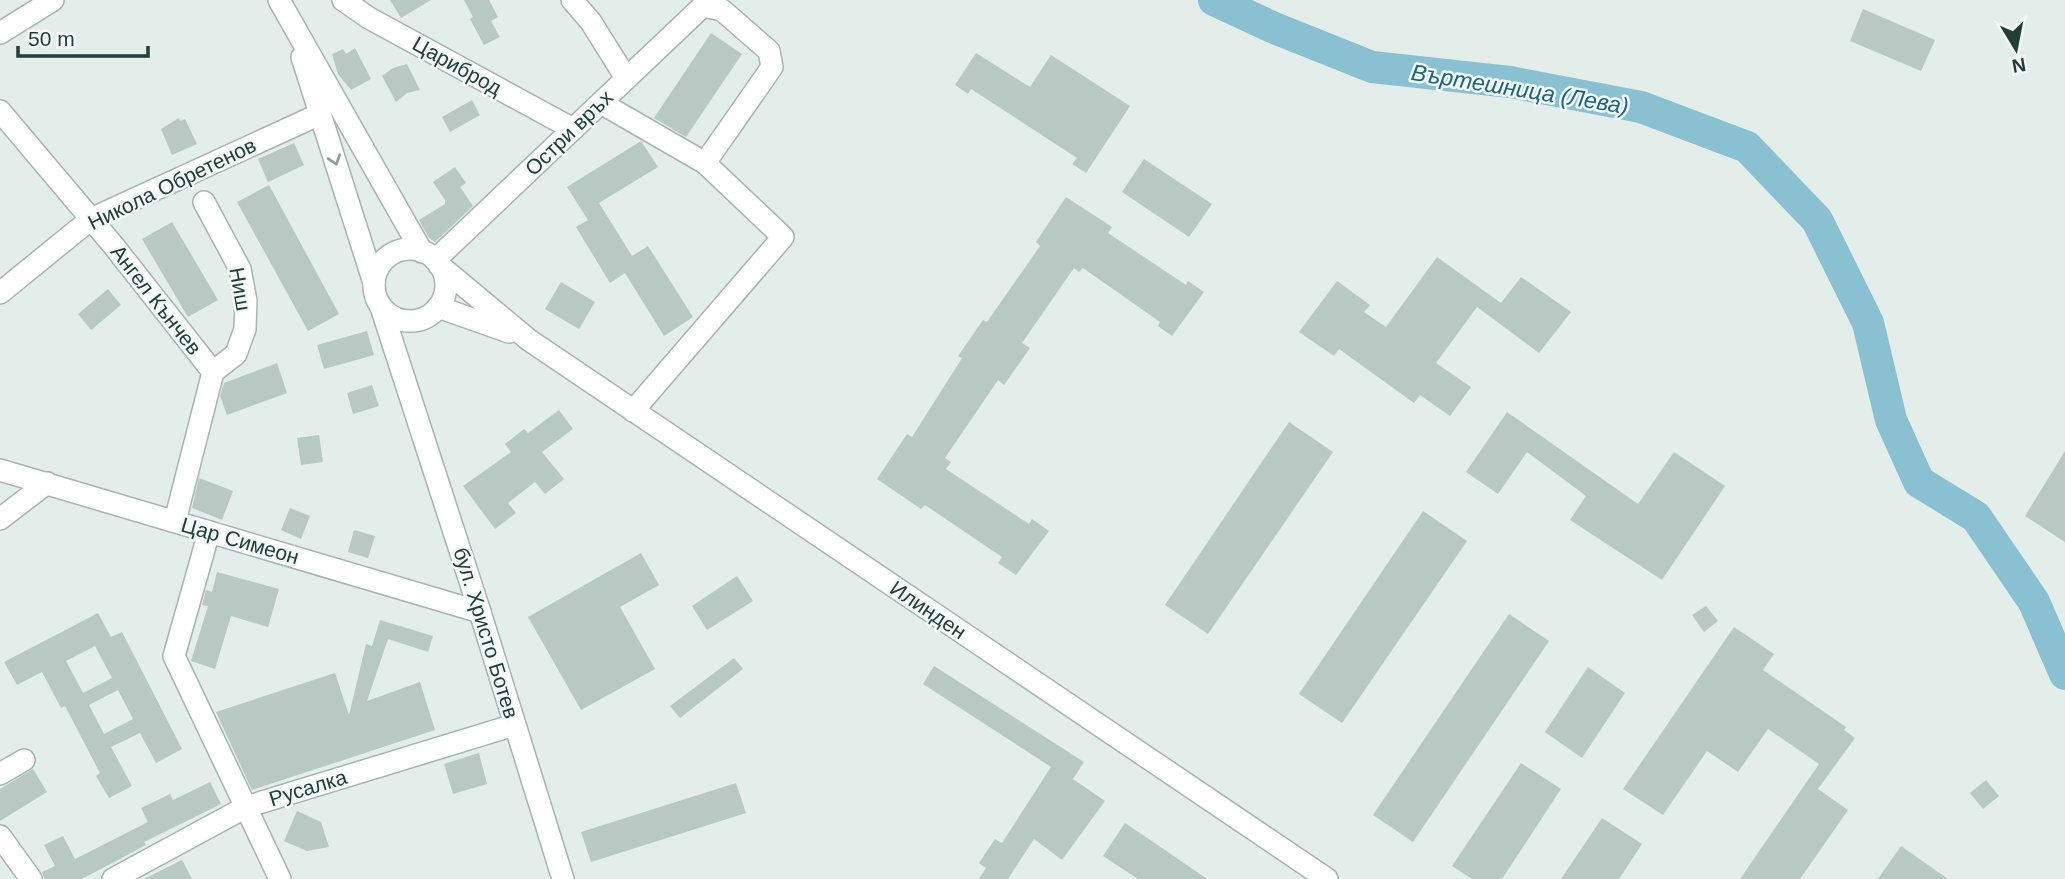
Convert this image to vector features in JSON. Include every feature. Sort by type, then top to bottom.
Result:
[{"type":"street","points":[[0,33],[53,0]]},
{"type":"street","points":[[279,0],[432,259],[445,286],[444,297],[438,307],[420,320],[398,319],[381,307],[293,25]]},
{"type":"street","name":"Цариброд","points":[[343,0],[369,18],[573,129]]},
{"type":"street","points":[[572,0],[591,22],[626,78]]},
{"type":"street","points":[[703,3],[722,10],[769,51],[772,67],[705,163]]},
{"type":"street","name":"Остри връх","points":[[432,259],[601,103],[703,3]]},
{"type":"street","points":[[601,103],[705,163],[783,237],[633,411]]},
{"type":"street","name":"Ангел Кънчев","points":[[0,111],[91,219],[213,372],[175,522]]},
{"type":"street","name":"Никола Обретенов","points":[[0,293],[91,219],[320,114]]},
{"type":"street","name":"Ниш","points":[[204,202],[240,269],[246,301],[245,328],[236,354],[213,372]]},
{"type":"street","points":[[374,283],[379,267],[390,256],[406,250],[432,259]]},
{"type":"street","name":"Илинден","points":[[432,259],[529,340],[1327,879]]},
{"type":"street","name":"бул. Христо Ботев","points":[[381,307],[481,612],[563,879]]},
{"type":"street","name":"Илинден","points":[[438,307],[529,340]]},
{"type":"street","name":"бул. Христо Ботев","points":[[408,386],[408,341],[420,320]]},
{"type":"street","name":"Цар Симеон","points":[[0,470],[481,612]]},
{"type":"street","points":[[0,519],[47,483]]},
{"type":"street","points":[[209,532],[174,656],[279,879]]},
{"type":"street","name":"Русалка","points":[[113,879],[246,807],[514,725]]},
{"type":"street","points":[[0,774],[24,760]]},
{"type":"street","points":[[0,836],[32,879]]},
{"type":"building","points":[[390,0],[431,0],[401,18]]},
{"type":"building","points":[[464,0],[489,0],[498,17],[491,21],[500,37],[484,45],[470,19],[473,17]]},
{"type":"building","points":[[1863,9],[1935,40],[1921,71],[1850,41]]},
{"type":"building","points":[[711,33],[742,54],[686,137],[654,118]]},
{"type":"building","points":[[355,48],[371,79],[351,90],[338,74],[332,54],[343,49],[346,54]]},
{"type":"building","points":[[976,53],[1030,87],[1051,55],[1130,106],[1086,173],[1072,164],[1077,158],[971,89],[968,94],[955,85]]},
{"type":"building","points":[[407,64],[420,90],[407,93],[396,102],[382,76],[393,68]]},
{"type":"building","points":[[472,100],[480,115],[450,132],[442,117]]},
{"type":"building","points":[[179,118],[180,121],[185,119],[197,144],[172,155],[161,129]]},
{"type":"building","points":[[641,141],[658,167],[599,203],[632,256],[648,246],[693,317],[664,336],[625,273],[610,283],[576,227],[588,220],[567,187]]},
{"type":"building","points":[[294,143],[304,165],[268,182],[258,159]]},
{"type":"building","points":[[1144,159],[1212,204],[1189,237],[1122,192]]},
{"type":"building","points":[[455,167],[466,183],[460,187],[473,206],[435,242],[429,238],[419,220],[445,204],[433,182]]},
{"type":"building","points":[[269,185],[339,314],[308,331],[237,202]]},
{"type":"building","points":[[1066,197],[1112,227],[1108,233],[1186,285],[1188,281],[1204,292],[1172,336],[1158,326],[1160,322],[1083,268],[1079,272],[1074,268],[1022,343],[1030,348],[1004,385],[998,380],[945,458],[951,462],[946,469],[1029,524],[1032,519],[1049,531],[1016,575],[998,563],[1002,557],[925,505],[921,509],[877,479],[907,434],[912,437],[962,358],[958,356],[983,320],[987,322],[1040,246],[1036,242]]},
{"type":"building","points":[[172,222],[218,300],[188,317],[142,239]]},
{"type":"building","points":[[1437,257],[1501,303],[1521,277],[1571,312],[1539,353],[1477,307],[1436,363],[1471,387],[1450,416],[1420,395],[1414,403],[1339,349],[1334,356],[1299,332],[1337,281],[1370,305],[1364,312],[1386,327]]},
{"type":"building","points":[[561,282],[595,302],[579,329],[545,309]]},
{"type":"building","points":[[108,289],[121,305],[91,330],[78,314]]},
{"type":"building","points":[[367,331],[374,355],[324,369],[317,345]]},
{"type":"building","points":[[277,363],[287,393],[227,415],[220,396],[224,383]]},
{"type":"building","points":[[372,385],[379,406],[353,414],[347,393]]},
{"type":"building","points":[[559,410],[573,429],[542,452],[564,479],[545,494],[535,482],[508,503],[516,513],[495,529],[463,486],[511,452],[505,444],[524,429],[528,433]]},
{"type":"building","points":[[1507,412],[1638,504],[1674,452],[1725,486],[1662,580],[1570,520],[1586,496],[1527,452],[1498,494],[1466,472]]},
{"type":"building","points":[[1289,422],[1333,452],[1208,634],[1165,605]]},
{"type":"building","points":[[319,435],[323,462],[301,465],[297,438]]},
{"type":"building","points":[[2065,451],[2065,542],[2025,516]]},
{"type":"building","points":[[199,478],[233,491],[222,520],[192,508]]},
{"type":"building","points":[[290,508],[310,516],[301,539],[281,530]]},
{"type":"building","points":[[1423,511],[1467,541],[1342,723],[1299,694]]},
{"type":"building","points":[[354,530],[375,536],[368,558],[348,552]]},
{"type":"building","points":[[641,553],[659,585],[620,607],[655,669],[581,710],[528,617]]},
{"type":"building","points":[[217,572],[279,589],[268,627],[231,616],[215,669],[191,661],[208,606],[202,605],[206,590],[212,592]]},
{"type":"building","points":[[737,576],[753,601],[707,630],[692,606]]},
{"type":"building","points":[[1706,606],[1718,621],[1704,632],[1692,615]]},
{"type":"building","points":[[98,613],[111,637],[122,632],[182,749],[156,763],[140,733],[111,747],[132,786],[109,798],[96,776],[100,773],[65,706],[61,708],[42,672],[17,685],[4,662]],"holes":[[[95,646],[112,678],[83,693],[66,661]],[[118,690],[133,719],[104,734],[89,705]]]},
{"type":"building","points":[[1509,614],[1549,641],[1413,842],[1373,815]]},
{"type":"building","points":[[380,620],[433,636],[428,652],[388,639],[367,701],[420,682],[435,730],[252,790],[216,712],[335,673],[349,715],[366,644],[372,646]]},
{"type":"building","points":[[1734,627],[1774,654],[1763,670],[1846,727],[1844,730],[1855,738],[1818,789],[1848,810],[1800,879],[1740,879],[1819,764],[1768,729],[1738,772],[1707,751],[1663,815],[1623,789]]},
{"type":"building","points":[[734,658],[743,669],[680,718],[670,706]]},
{"type":"building","points":[[934,666],[1084,762],[1073,779],[1105,801],[1062,860],[1034,839],[1008,879],[979,879],[986,868],[979,863],[995,839],[1002,843],[1051,767],[923,684]]},
{"type":"building","points":[[1588,667],[1625,693],[1582,758],[1545,732]]},
{"type":"building","points":[[479,753],[487,784],[453,794],[444,764]]},
{"type":"building","points":[[1521,763],[1561,789],[1502,879],[1472,879],[1452,866]]},
{"type":"building","points":[[33,769],[47,792],[0,821],[0,789]]},
{"type":"building","points":[[1986,780],[1999,796],[1983,809],[1970,793]]},
{"type":"building","points":[[210,782],[221,804],[144,842],[146,845],[82,879],[44,879],[42,872],[55,866],[44,845],[63,836],[75,859],[148,822],[141,808],[170,794],[173,800]]},
{"type":"building","points":[[736,783],[746,813],[591,862],[581,832]]},
{"type":"building","points":[[297,811],[321,822],[329,847],[307,851],[284,841]]},
{"type":"building","points":[[1602,818],[1642,844],[1619,879],[1561,879]]},
{"type":"building","points":[[1125,823],[1207,879],[1138,879],[1103,856]]},
{"type":"building","points":[[1901,846],[1948,879],[1878,879]]},
{"type":"building","points":[[182,860],[192,879],[144,879]]},
{"type":"waterway","name":"Въртешница (Лева)","points":[[1214,0],[1272,27],[1372,67],[1510,82],[1641,107],[1747,147],[1817,220],[1868,323],[1891,420],[1919,482],[1976,517],[2034,602],[2065,674]]}]
